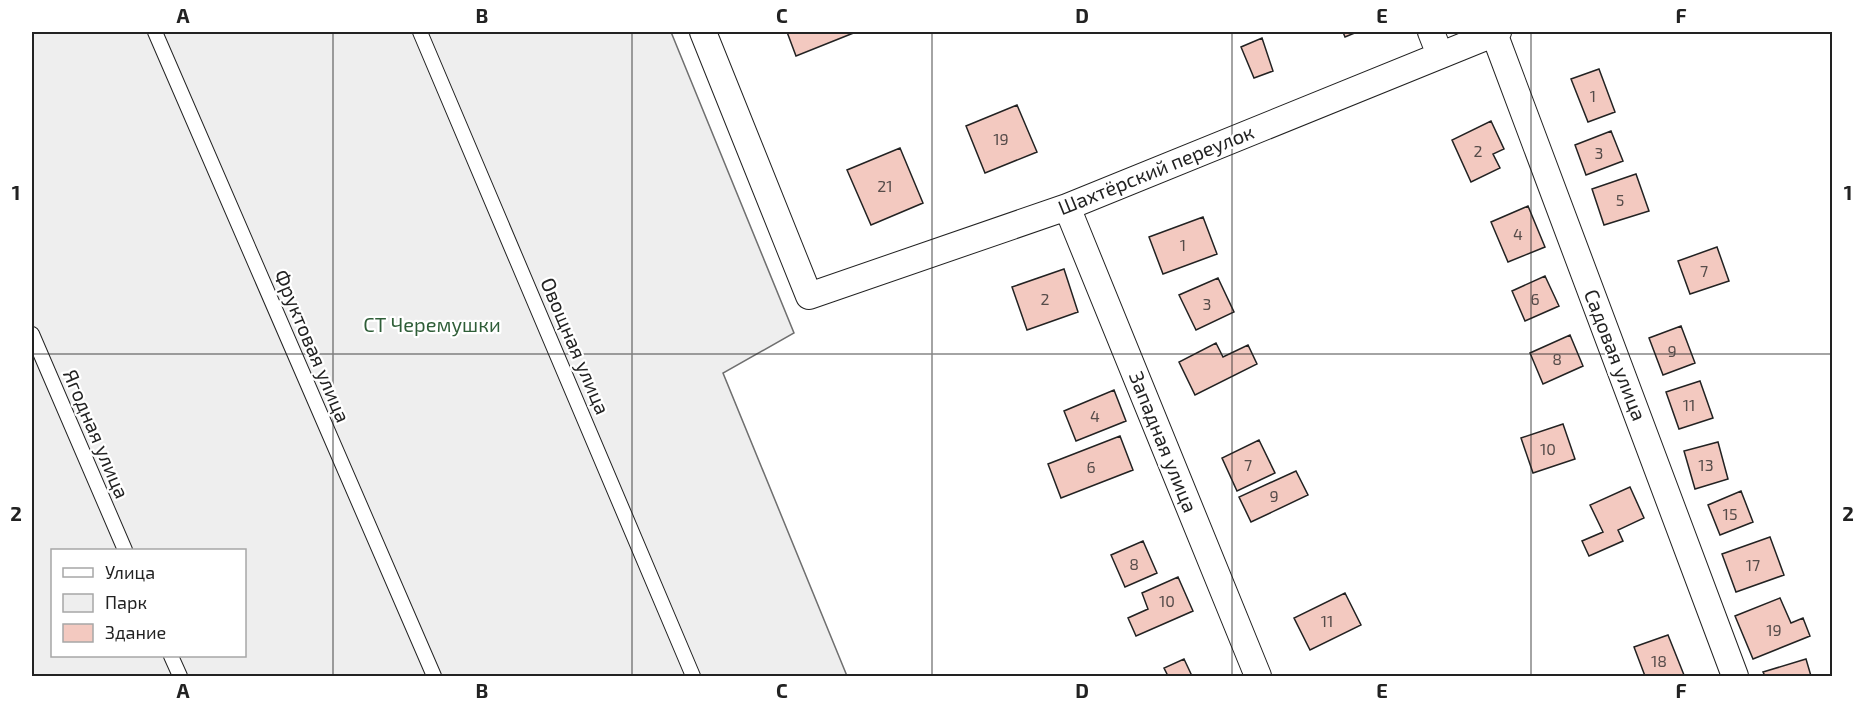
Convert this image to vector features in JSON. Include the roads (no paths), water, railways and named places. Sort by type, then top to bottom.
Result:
[{"type":"street","name":"Шахтёрский переулок","points":[[703,32],[808,296],[1067,207],[1435,43],[1496,32]]},
{"type":"street","name":"Садовая улица","points":[[1496,32],[1735,676]]},
{"type":"street","name":"Западная улица","points":[[1067,207],[1258,676]]},
{"type":"lane","name":"Фруктовая улица","points":[[155,32],[434,676]]},
{"type":"lane","name":"Овощная улица","points":[[420,32],[693,676]]},
{"type":"lane","name":"Ягодная улица","points":[[32,333],[125,549]]},
{"type":"lane","points":[[171,657],[180,676]]},
{"type":"park label","name":"СТ Черемушки","points":[[432,325]]}]
